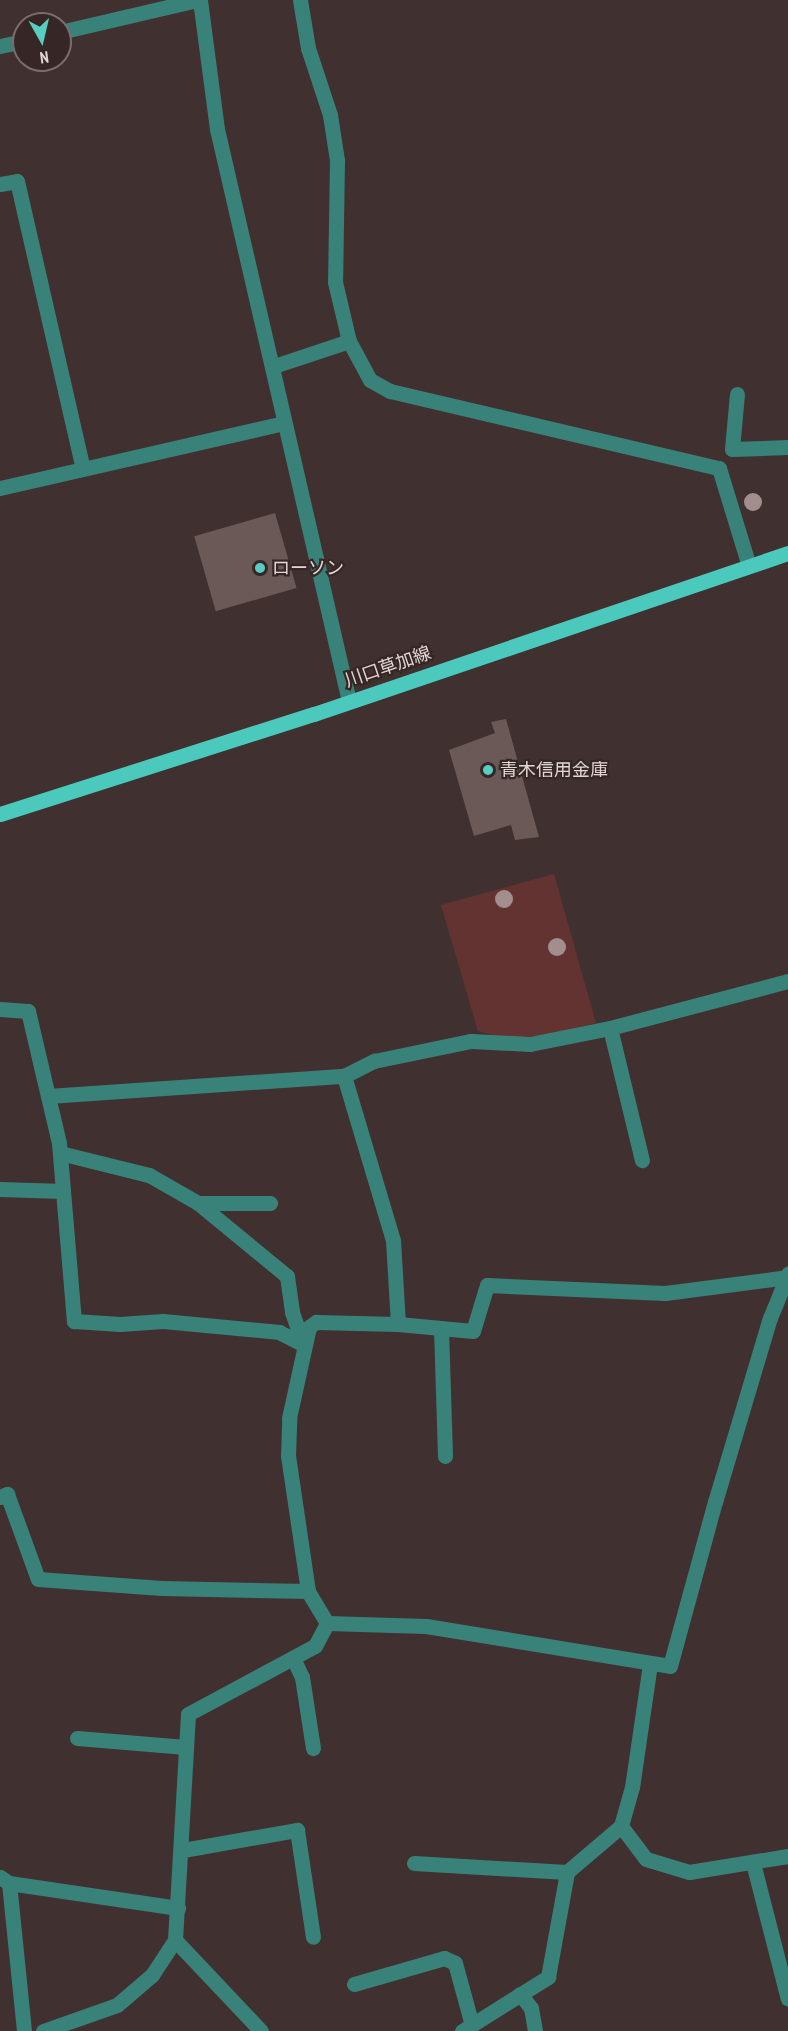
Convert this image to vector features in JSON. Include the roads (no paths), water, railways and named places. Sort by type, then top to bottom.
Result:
[{"type":"main road","name":"川口草加線","points":[[0,814],[349,701],[788,553]]},
{"type":"street","points":[[72,29],[199,0],[217,129],[274,366],[284,423],[349,701]]},
{"type":"street","points":[[300,0],[308,48],[330,115],[337,159],[335,282],[350,341],[370,380],[390,391],[719,468],[749,566]]},
{"type":"street","points":[[0,184],[17,181],[83,469]]},
{"type":"street","points":[[274,366],[350,341]]},
{"type":"street","points":[[737,394],[732,449],[788,447]]},
{"type":"street","points":[[0,488],[284,423]]},
{"type":"street","points":[[48,1096],[344,1076],[374,1061],[471,1041],[530,1044],[610,1028],[788,981]]},
{"type":"street","points":[[0,1009],[28,1011],[60,1153],[74,1321],[120,1324],[164,1321],[279,1332],[303,1344]]},
{"type":"street","points":[[610,1028],[642,1160]]},
{"type":"street","points":[[344,1076],[393,1240],[398,1324]]},
{"type":"street","points":[[60,1153],[148,1175],[198,1203],[286,1276],[292,1312],[303,1344]]},
{"type":"street","points":[[0,1189],[63,1191]]},
{"type":"street","points":[[198,1203],[270,1203]]},
{"type":"street","points":[[787,1276],[715,1502],[670,1666],[426,1626],[327,1623],[309,1591],[288,1456],[289,1418],[303,1344],[309,1327],[316,1322],[398,1324],[473,1331],[487,1285],[665,1293],[787,1276]]},
{"type":"street","points":[[441,1328],[445,1456]]},
{"type":"street","points":[[0,1497],[7,1494],[38,1580],[162,1588],[309,1591]]},
{"type":"street","points":[[43,2031],[117,2005],[152,1975],[175,1940],[183,1851],[188,1714],[315,1646],[327,1623]]},
{"type":"street","points":[[293,1658],[302,1677],[313,1748]]},
{"type":"street","points":[[354,1984],[444,1958],[455,1963],[467,2028],[548,1977],[567,1872],[621,1826],[632,1787],[650,1664]]},
{"type":"street","points":[[77,1738],[186,1747]]},
{"type":"street","points":[[621,1826],[646,1859],[689,1872],[788,1856]]},
{"type":"street","points":[[183,1851],[297,1830],[313,1937]]},
{"type":"street","points":[[414,1863],[567,1872]]},
{"type":"street","points":[[753,1863],[787,1992]]},
{"type":"street","points":[[24,2031],[4,1880],[178,1908]]},
{"type":"street","points":[[175,1940],[261,2031]]},
{"type":"street","points":[[520,1994],[531,2008],[535,2031]]},
{"type":"place","name":"ローソン","points":[[260,568]]},
{"type":"place","name":"青木信用金庫","points":[[488,770]]}]
